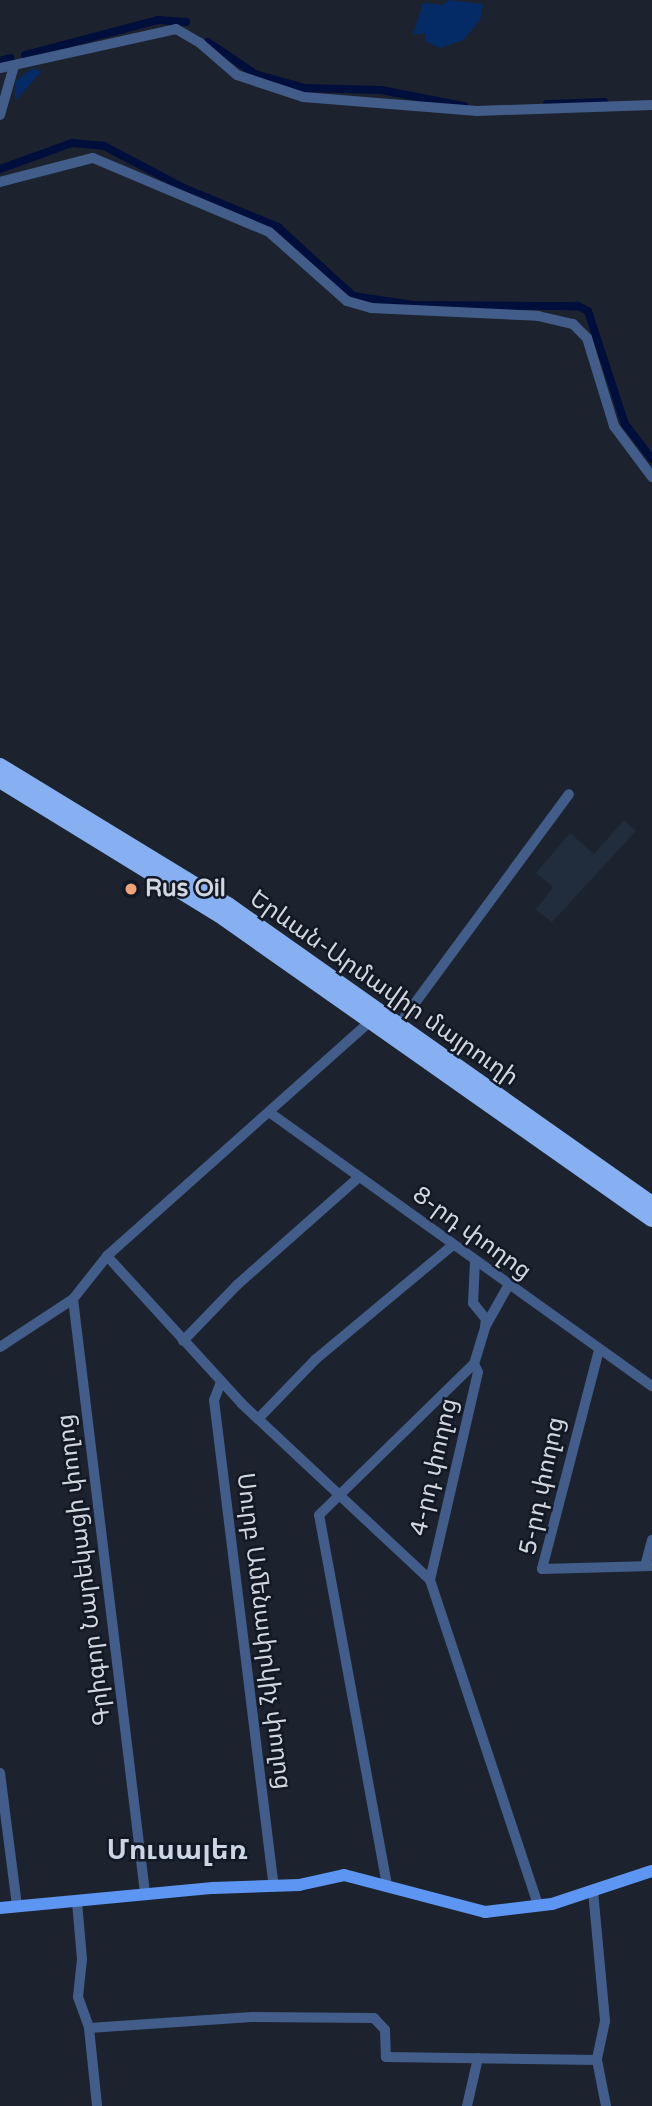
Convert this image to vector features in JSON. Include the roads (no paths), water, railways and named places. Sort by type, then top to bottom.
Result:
[{"type":"highway","name":"Երևան-Արմավիր մայրուղի","points":[[0,766],[174,870],[398,1026],[625,1192]]},
{"type":"highway","name":"Երևան-Արմավիր մայրուղի","points":[[0,780],[167,880],[625,1192]]},
{"type":"highway","points":[[625,1192],[652,1204]]},
{"type":"highway","points":[[625,1192],[652,1219]]},
{"type":"main road","points":[[0,1908],[145,1893],[274,1886],[344,1875],[485,1912],[538,1905],[593,1891],[652,1871]]},
{"type":"street","points":[[0,68],[141,33],[176,29],[200,43],[237,75],[303,97],[477,111],[652,105]]},
{"type":"street","points":[[0,115],[2,76],[14,66]]},
{"type":"street","points":[[0,182],[93,158],[270,232],[347,301],[371,308],[538,316],[573,324],[587,338],[614,426],[652,477]]},
{"type":"street","points":[[398,1026],[569,794]]},
{"type":"street","points":[[0,1347],[73,1299],[107,1255],[371,1021]]},
{"type":"street","name":"8-րդ փողոց","points":[[269,1112],[508,1286],[652,1386]]},
{"type":"street","points":[[183,1341],[237,1285],[359,1177]]},
{"type":"street","points":[[258,1419],[316,1359],[453,1245]]},
{"type":"street","points":[[107,1255],[183,1341],[258,1419],[430,1580],[538,1905]]},
{"type":"street","points":[[387,1885],[319,1515],[474,1363],[486,1319],[472,1294],[475,1261]]},
{"type":"street","points":[[485,1327],[508,1286]]},
{"type":"street","name":"Գրիգոր Նարեկացի փողոց","points":[[73,1299],[145,1893]]},
{"type":"street","name":"5-րդ փողոց","points":[[598,1350],[542,1569],[648,1566]]},
{"type":"street","name":"4-րդ փողոց","points":[[430,1580],[478,1372],[474,1363]]},
{"type":"street","name":"Սուրբ Ամենափրկիչ փողոց","points":[[222,1382],[214,1400],[274,1886]]},
{"type":"street","points":[[648,1566],[652,1539]]},
{"type":"street","points":[[0,1773],[17,1906]]},
{"type":"street","points":[[593,1891],[605,2021],[597,2060],[606,2106]]},
{"type":"street","points":[[77,1902],[82,1959],[78,1997],[89,2028],[97,2106]]},
{"type":"street","points":[[89,2028],[252,2018],[374,2018],[384,2030],[386,2057],[597,2060]]},
{"type":"street","points":[[467,2106],[478,2058]]},
{"type":"waterway","points":[[25,55],[158,20],[186,22]]},
{"type":"waterway","points":[[208,42],[255,74],[304,88],[381,90],[464,106]]},
{"type":"waterway","points":[[0,61],[11,58]]},
{"type":"waterway","points":[[547,104],[604,102]]},
{"type":"waterway","points":[[0,169],[72,143],[104,146],[186,189],[278,227],[353,296],[415,305],[578,306],[588,311],[625,424],[652,459]]},
{"type":"place","name":"Rus Oil","points":[[131,889]]},
{"type":"district","name":"Մուսալեռ","points":[[177,1850]]}]
